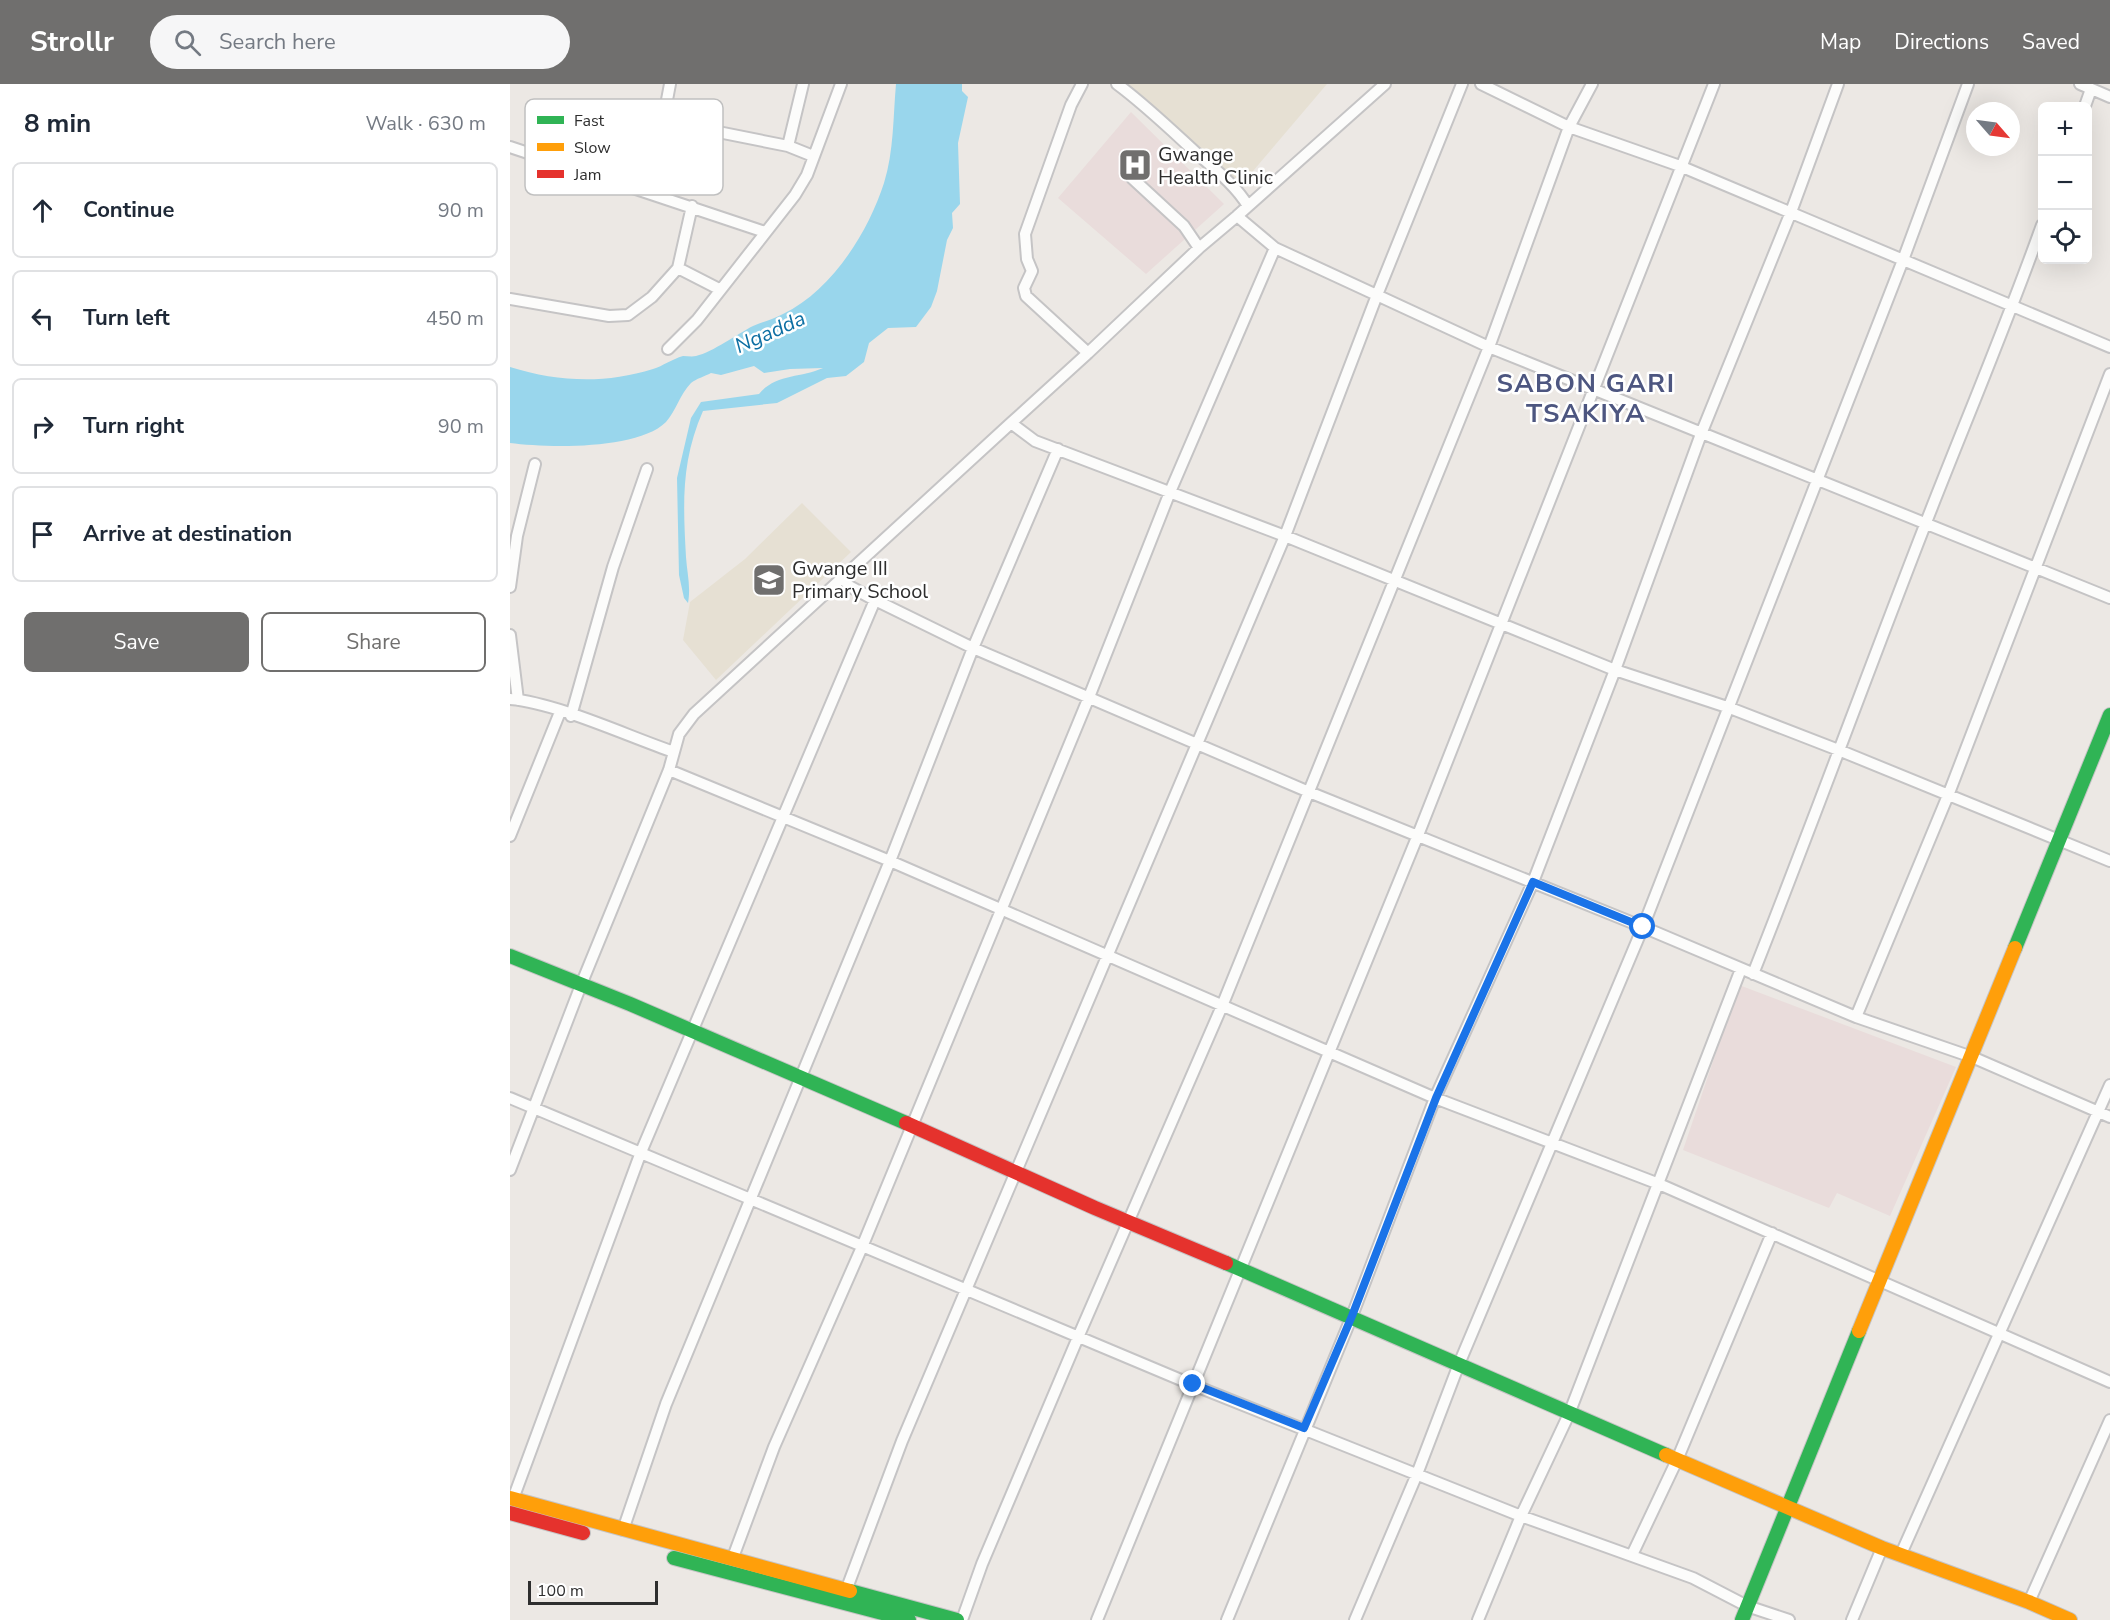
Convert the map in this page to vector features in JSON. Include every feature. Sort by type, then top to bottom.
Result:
[{"type":"main road","points":[[1742,1620],[2110,715]]},
{"type":"main road","points":[[510,956],[691,1030],[800,1080],[1017,1171],[1095,1208],[1352,1316],[1569,1414],[1789,1506],[1882,1548],[2029,1602],[2070,1620]]},
{"type":"main road","points":[[511,1503],[613,1538],[732,1560],[847,1588],[957,1620]]},
{"type":"main road","points":[[511,1503],[613,1538]]},
{"type":"main road","points":[[665,1556],[909,1620]]},
{"type":"street","points":[[667,99],[670,84]]},
{"type":"street","points":[[788,147],[803,84]]},
{"type":"street","points":[[668,349],[697,320],[719,289],[795,195],[841,84]]},
{"type":"street","points":[[1082,84],[1071,105],[1025,234],[1027,259],[1032,271],[1024,288],[1031,302],[1088,353]]},
{"type":"street","points":[[1117,84],[1142,103],[1224,178],[1242,196],[1248,206]]},
{"type":"street","points":[[510,1170],[581,985],[669,770],[679,734],[694,714],[1088,353],[1199,248],[1385,84]]},
{"type":"street","points":[[847,1588],[902,1441],[968,1290],[1105,956],[1199,744],[1285,536],[1377,296],[1462,84]]},
{"type":"street","points":[[1481,84],[1569,127],[1680,166],[2110,347]]},
{"type":"street","points":[[963,1620],[982,1564],[1222,1006],[1489,347],[1569,127],[1592,84]]},
{"type":"street","points":[[1097,1620],[1418,835],[1714,84]]},
{"type":"street","points":[[1227,1620],[1304,1428],[1352,1316],[1436,1098],[1533,882],[1615,670],[1701,434],[1791,212],[1838,84]]},
{"type":"street","points":[[1355,1620],[1417,1473],[1459,1364],[1643,927],[1903,260],[1968,84]]},
{"type":"street","points":[[2085,102],[2086,86],[2110,97]]},
{"type":"street","points":[[723,133],[788,147],[813,156]]},
{"type":"street","points":[[510,147],[525,152]]},
{"type":"street","points":[[1132,178],[1184,226],[1199,248]]},
{"type":"street","points":[[655,195],[765,232]]},
{"type":"street","points":[[510,299],[619,317],[628,315],[652,297],[678,268],[692,206]]},
{"type":"street","points":[[1237,216],[1275,248],[1489,347],[1815,481],[2110,598]]},
{"type":"street","points":[[1753,974],[1841,751],[1925,525],[2014,305],[2038,239]]},
{"type":"street","points":[[732,1560],[774,1447],[862,1246],[1089,697],[1170,492],[1275,248]]},
{"type":"street","points":[[678,268],[719,289]]},
{"type":"street","points":[[1856,1017],[1949,793],[2110,374]]},
{"type":"street","points":[[1011,423],[1035,441],[1285,536],[1615,670],[1730,708],[1949,793],[2110,861]]},
{"type":"street","points":[[613,1538],[890,861],[973,648],[1058,449]]},
{"type":"street","points":[[510,587],[517,536],[535,464]]},
{"type":"street","points":[[510,836],[566,714],[647,469]]},
{"type":"street","points":[[842,577],[849,586],[973,648],[1309,792],[1643,927],[1856,1017],[1972,1057],[2110,1117]]},
{"type":"street","points":[[511,1503],[641,1152],[875,600]]},
{"type":"street","points":[[510,635],[514,700],[566,714],[674,752]]},
{"type":"street","points":[[669,770],[890,861],[1436,1098],[1552,1145],[1659,1184],[1999,1331],[2110,1382]]},
{"type":"street","points":[[1478,1620],[1521,1516],[1569,1414],[1741,969]]},
{"type":"street","points":[[1901,1554],[2110,1084]]},
{"type":"street","points":[[510,1098],[1193,1384],[1521,1516],[1693,1578],[1747,1606],[1789,1620]]},
{"type":"street","points":[[1632,1555],[1677,1460],[1772,1233]]},
{"type":"street","points":[[2029,1602],[2110,1420]]},
{"type":"street","points":[[1852,1620],[1882,1548]]},
{"type":"shaded area","points":[[1127,84],[1327,84],[1247,178],[1249,181],[1243,186]]},
{"type":"shaded area","name":"Gwange Health Clinic","points":[[1131,112],[1224,204],[1146,274],[1058,198]]},
{"type":"shaded area","name":"Gwange III Primary School","points":[[802,503],[851,552],[716,680],[683,640],[690,602],[745,559]]},
{"type":"shaded area","points":[[1739,985],[1956,1067],[1890,1216],[1837,1193],[1829,1208],[1683,1150]]},
{"type":"water","name":"Ngadda","points":[[896,84],[962,84],[962,91],[968,97],[958,143],[960,204],[952,213],[953,228],[947,240],[937,291],[931,307],[916,327],[888,328],[869,343],[864,362],[846,376],[827,378],[777,403],[703,411],[691,447],[685,482],[684,518],[689,585],[688,603],[684,598],[679,575],[677,478],[691,418],[701,402],[759,394],[780,380],[823,368],[764,373],[754,366],[721,375],[711,373],[691,383],[666,422],[653,431],[635,438],[614,442],[546,446],[510,443],[510,367],[564,378],[599,379],[635,374],[657,368],[683,356],[703,354],[753,326],[779,316],[800,304],[817,291],[846,259],[877,202],[890,159]]},
{"type":"traffic: fast","points":[[2015,948],[2110,715]]},
{"type":"traffic: fast","points":[[510,956],[630,1004],[906,1123]]},
{"type":"traffic: fast","points":[[1226,1263],[1666,1455]]},
{"type":"traffic: fast","points":[[1742,1620],[1859,1331]]},
{"type":"traffic: fast","points":[[674,1558],[909,1620]]},
{"type":"traffic: fast","points":[[850,1591],[957,1620]]},
{"type":"traffic: slow","points":[[1859,1331],[2015,948]]},
{"type":"traffic: slow","points":[[1666,1455],[1882,1548],[2029,1602],[2070,1620]]},
{"type":"traffic: slow","points":[[510,1498],[850,1591]]},
{"type":"traffic: jam","points":[[906,1123],[1095,1208],[1226,1263]]},
{"type":"traffic: jam","points":[[510,1513],[583,1533]]},
{"type":"place","name":"Gwange Health Clinic","points":[[1135,165]]},
{"type":"place","name":"Gwange III Primary School","points":[[769,580]]},
{"type":"district","name":"SABON GARI TSAKIYA","points":[[1586,398]]},
{"type":"route","points":[[1193,1384],[1304,1428],[1352,1316],[1436,1098],[1533,882],[1643,927]]}]
